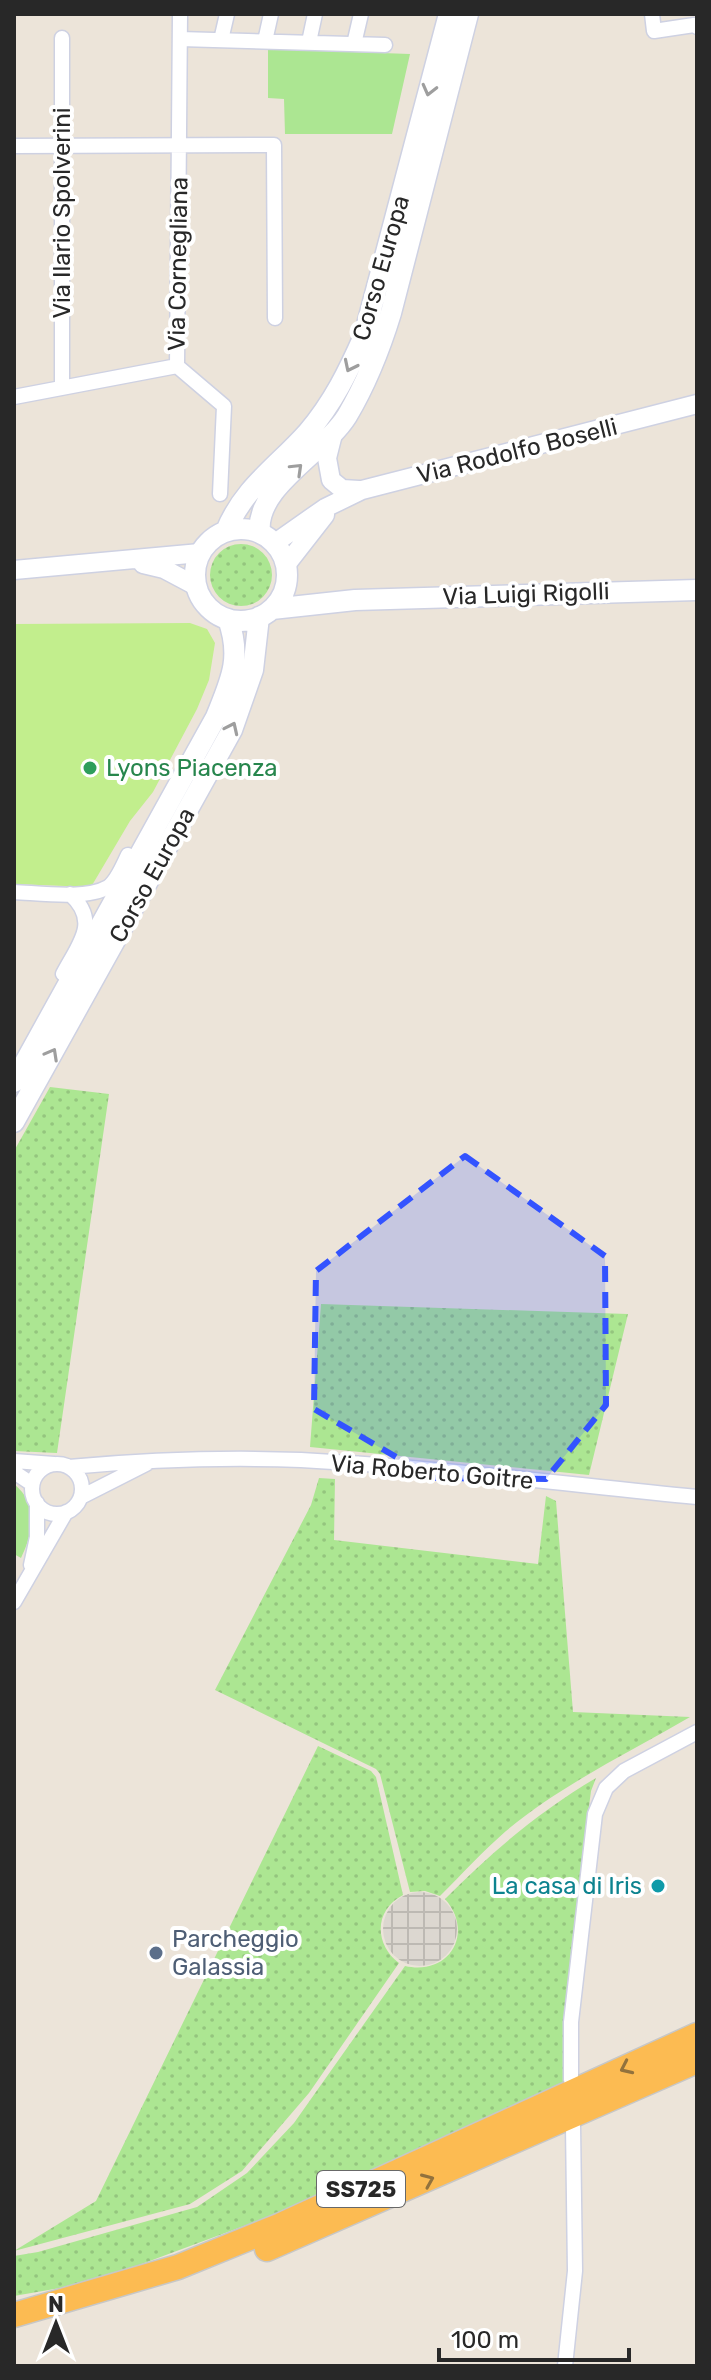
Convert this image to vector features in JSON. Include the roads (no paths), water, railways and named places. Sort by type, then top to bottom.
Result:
[{"type":"highway","name":"SS725","points":[[14,2315],[178,2267],[281,2225],[697,2035]]},
{"type":"highway","name":"SS725","points":[[14,2332],[187,2281],[697,2061]]},
{"type":"highway","points":[[14,2304],[114,2288]]},
{"type":"main road","name":"Corso Europa","points":[[226,531],[245,495],[279,463],[322,414],[346,376],[364,336],[449,14]]},
{"type":"main road","name":"Corso Europa","points":[[267,538],[260,512],[270,496],[346,418],[375,361],[468,14]]},
{"type":"main road","points":[[266,613],[249,620],[228,619],[214,612],[203,601],[196,586],[200,553],[216,536],[238,529],[267,538],[286,574]]},
{"type":"main road","name":"Via Luigi Rigolli","points":[[286,574],[315,597],[355,600],[697,590]]},
{"type":"main road","name":"Via Rodolfo Boselli","points":[[266,613],[284,593],[286,574]]},
{"type":"main road","name":"Via Luigi Rigolli","points":[[266,613],[355,600]]},
{"type":"main road","name":"Corso Europa","points":[[14,1122],[232,730],[253,670],[266,613]]},
{"type":"main road","name":"Corso Europa","points":[[14,1082],[203,744],[226,692],[236,651],[228,619]]},
{"type":"street","name":"Via Cornegliana","points":[[180,14],[177,366],[224,406],[220,494]]},
{"type":"street","points":[[221,40],[227,14]]},
{"type":"street","points":[[265,41],[271,14]]},
{"type":"street","points":[[309,42],[315,14]]},
{"type":"street","points":[[354,44],[361,14]]},
{"type":"street","points":[[652,14],[654,31],[692,22]]},
{"type":"street","name":"Via Ilario Spolverini","points":[[62,38],[62,388]]},
{"type":"street","points":[[180,39],[385,45]]},
{"type":"street","points":[[14,146],[274,145],[275,318]]},
{"type":"street","points":[[14,397],[177,366]]},
{"type":"street","name":"Via Rodolfo Boselli","points":[[267,538],[362,490],[697,404]]},
{"type":"street","name":"Corso Europa","points":[[333,434],[327,458],[331,480],[342,489],[362,490]]},
{"type":"street","name":"Via Rodolfo Boselli","points":[[286,574],[338,502]]},
{"type":"street","points":[[14,570],[200,553]]},
{"type":"street","points":[[120,561],[164,569],[196,586]]},
{"type":"street","points":[[14,892],[70,894],[110,886],[137,840],[154,832]]},
{"type":"street","points":[[53,1013],[56,986],[86,926],[82,906],[70,894]]},
{"type":"street","name":"Via Roberto Goitre","points":[[81,1497],[128,1471],[166,1459]]},
{"type":"street","name":"Via Roberto Goitre","points":[[14,1461],[62,1465],[166,1459],[301,1460],[697,1497]]},
{"type":"street","points":[[32,1484],[40,1470],[62,1465],[79,1477],[81,1497],[72,1509],[50,1513],[37,1503]]},
{"type":"street","points":[[14,1472],[32,1484],[37,1503],[37,1537],[28,1577]]},
{"type":"street","points":[[14,1602],[66,1512]]},
{"type":"street","points":[[571,2080],[571,2022],[595,1814],[606,1788],[624,1771],[697,1732]]},
{"type":"street","points":[[565,2366],[575,2271],[573,2126]]},
{"type":"place","name":"Lyons Piacenza","points":[[90,768]]},
{"type":"place","name":"La casa di Iris","points":[[658,1886]]},
{"type":"place","name":"Parcheggio Galassia","points":[[156,1953]]}]
